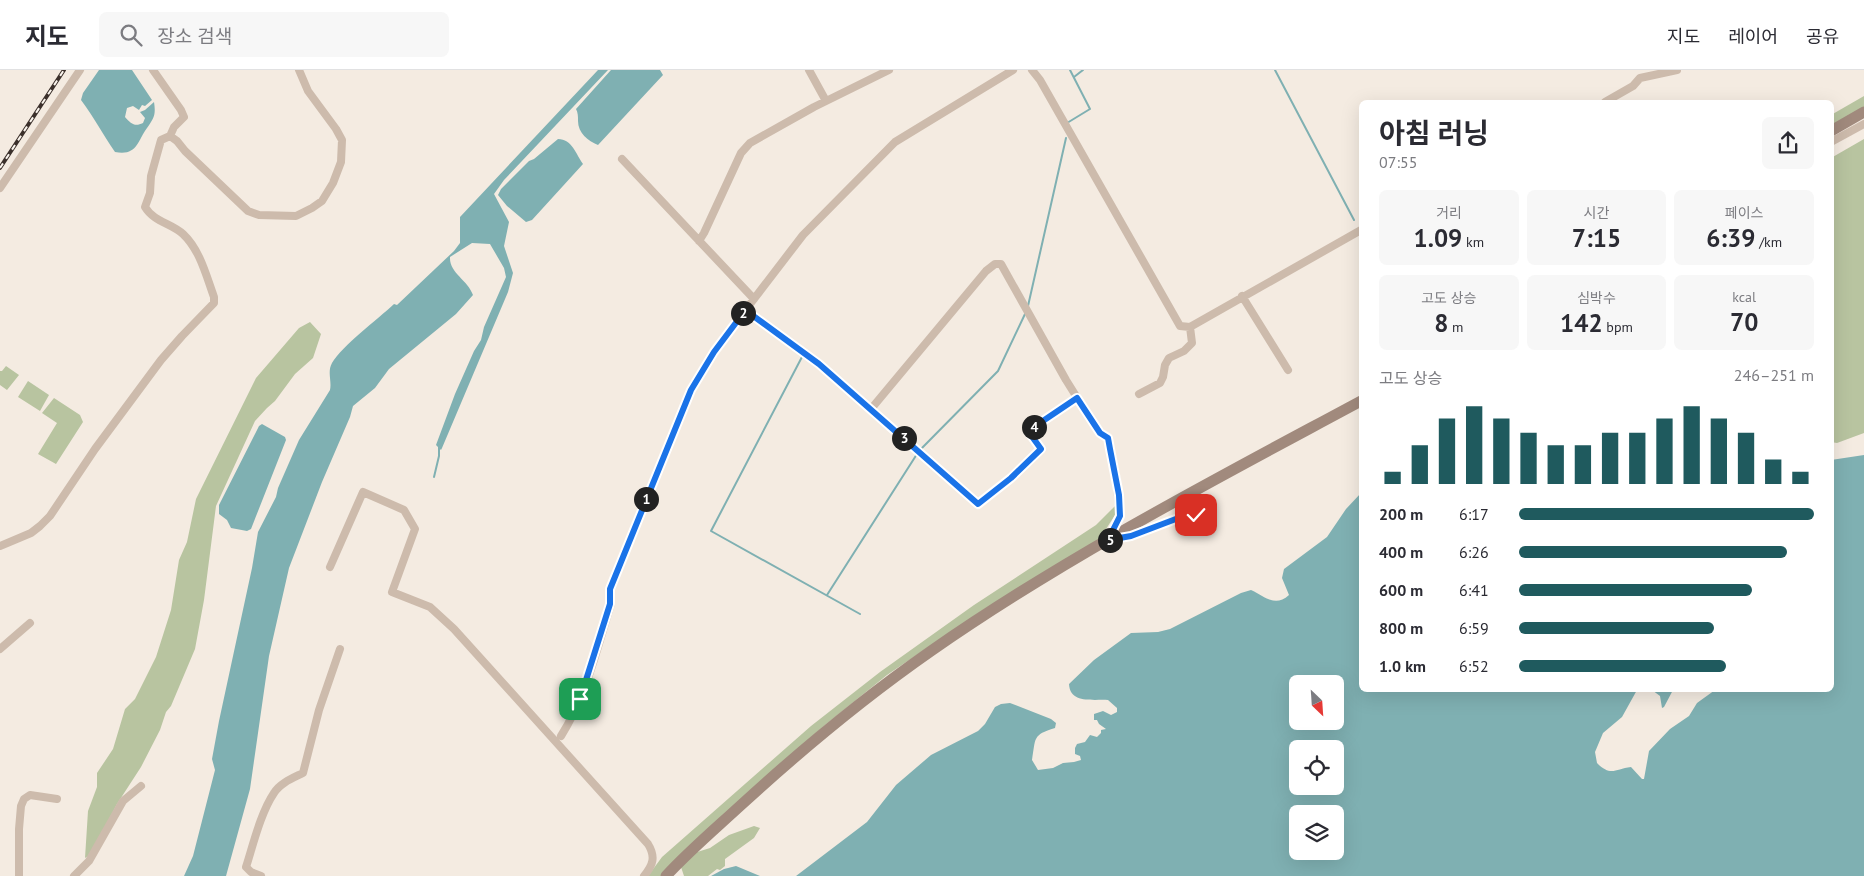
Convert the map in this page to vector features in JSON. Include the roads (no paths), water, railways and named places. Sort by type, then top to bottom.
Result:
[{"type":"street","points":[[0,188],[80,70]]},
{"type":"street","points":[[0,546],[31,533],[45,521],[95,449],[161,360],[214,303],[214,297],[202,262],[184,235],[174,227],[155,219],[148,214],[145,208],[161,140],[170,136],[174,127],[184,117],[153,70]]},
{"type":"street","points":[[170,136],[248,211],[258,215],[296,216],[312,208],[322,201],[333,182],[341,162],[342,140],[308,91],[299,70]]},
{"type":"street","points":[[809,70],[826,101]]},
{"type":"street","points":[[699,240],[741,153],[750,143],[826,101],[889,70]]},
{"type":"street","points":[[561,736],[571,721],[580,699],[610,604],[610,589],[691,390],[714,352],[804,235],[895,142],[1013,70]]},
{"type":"street","points":[[1032,70],[1180,326],[1190,327],[1359,231]]},
{"type":"street","points":[[1608,100],[1632,86],[1640,78],[1677,70]]},
{"type":"street","points":[[1834,129],[1864,112]]},
{"type":"street","points":[[1834,140],[1864,124]]},
{"type":"street","points":[[622,159],[754,299]]},
{"type":"street","points":[[872,409],[986,271],[998,263],[1004,267],[1077,398],[1100,433],[1108,438],[1118,486],[1120,516],[1108,540]]},
{"type":"street","points":[[1242,296],[1288,370]]},
{"type":"street","points":[[747,308],[752,315],[819,364],[978,504],[1011,478],[1041,449],[1028,431],[1077,398]]},
{"type":"street","points":[[1139,394],[1160,383],[1169,358],[1184,351],[1192,343],[1190,327]]},
{"type":"street","points":[[666,876],[773,776],[887,683],[932,650],[1001,605],[1108,540],[1359,402]]},
{"type":"street","points":[[330,567],[363,492],[404,510],[415,529],[392,592],[430,607],[454,629],[648,844],[654,857],[644,876]]},
{"type":"street","points":[[1108,540],[1131,536],[1189,514],[1196,515],[1212,523]]},
{"type":"street","points":[[0,649],[30,623]]},
{"type":"street","points":[[261,876],[251,872],[246,867],[260,824],[274,792],[287,781],[303,773],[319,710],[340,649]]},
{"type":"street","points":[[74,876],[89,860],[123,801],[141,786]]},
{"type":"street","points":[[19,876],[18,829],[24,799],[30,795],[57,799]]},
{"type":"water","points":[[99,70],[132,70],[152,100],[145,106],[142,105],[139,110],[133,106],[127,108],[125,117],[131,123],[138,125],[143,123],[145,118],[140,112],[154,102],[155,113],[153,119],[136,147],[128,152],[115,152],[81,100],[83,93]]},
{"type":"water","points":[[598,70],[608,70],[504,180],[494,194],[509,222],[504,246],[513,273],[508,292],[441,450],[436,445],[455,394],[474,351],[481,340],[484,327],[506,277],[504,268],[490,244],[472,243],[450,257],[452,268],[473,295],[456,314],[389,369],[375,388],[353,406],[289,568],[269,656],[250,789],[226,876],[184,876],[193,856],[215,770],[212,759],[258,532],[276,497],[278,488],[299,440],[330,390],[332,363],[352,341],[394,304],[397,305],[454,251],[460,243],[460,217]]},
{"type":"water","points":[[611,70],[660,70],[663,75],[598,145],[587,139],[582,133],[578,125],[576,109]]},
{"type":"water","points":[[558,139],[570,144],[583,164],[532,220],[526,222],[507,206],[498,195],[501,189],[529,161]]},
{"type":"water","points":[[262,424],[285,437],[286,440],[251,529],[247,531],[231,528],[227,520],[219,514],[219,505],[259,426]]},
{"type":"water","points":[[1864,455],[1864,876],[796,876],[867,822],[896,785],[931,755],[978,731],[985,724],[995,707],[1001,704],[1010,703],[1051,719],[1056,723],[1055,728],[1042,733],[1036,738],[1032,760],[1038,770],[1081,760],[1080,756],[1075,754],[1077,744],[1085,742],[1090,735],[1097,737],[1101,730],[1106,729],[1097,720],[1094,720],[1094,714],[1103,711],[1111,715],[1117,712],[1117,708],[1108,700],[1078,698],[1070,690],[1069,684],[1094,660],[1131,633],[1158,632],[1170,629],[1241,593],[1251,590],[1270,600],[1279,601],[1284,599],[1289,595],[1282,578],[1284,569],[1327,537],[1346,509],[1359,495],[1359,692],[1636,692],[1622,717],[1603,733],[1595,752],[1597,763],[1606,770],[1613,771],[1631,767],[1642,779],[1644,779],[1649,751],[1670,729],[1689,716],[1697,703],[1712,692],[1834,692],[1834,460]]},
{"type":"water","points":[[1655,692],[1672,692],[1662,708],[1660,696]]},
{"type":"water","points":[[736,866],[760,876],[711,876],[724,869]]},
{"type":"waterway","points":[[1067,123],[1090,109],[1070,70]]},
{"type":"waterway","points":[[1074,77],[1083,70]]},
{"type":"waterway","points":[[1275,70],[1354,220]]},
{"type":"waterway","points":[[1028,306],[1066,138]]},
{"type":"waterway","points":[[920,450],[998,371],[1025,314]]},
{"type":"waterway","points":[[803,355],[711,531],[860,614]]},
{"type":"waterway","points":[[434,477],[439,456],[439,445]]},
{"type":"waterway","points":[[827,595],[917,454]]},
{"type":"railway","points":[[0,168],[64,70]]}]
